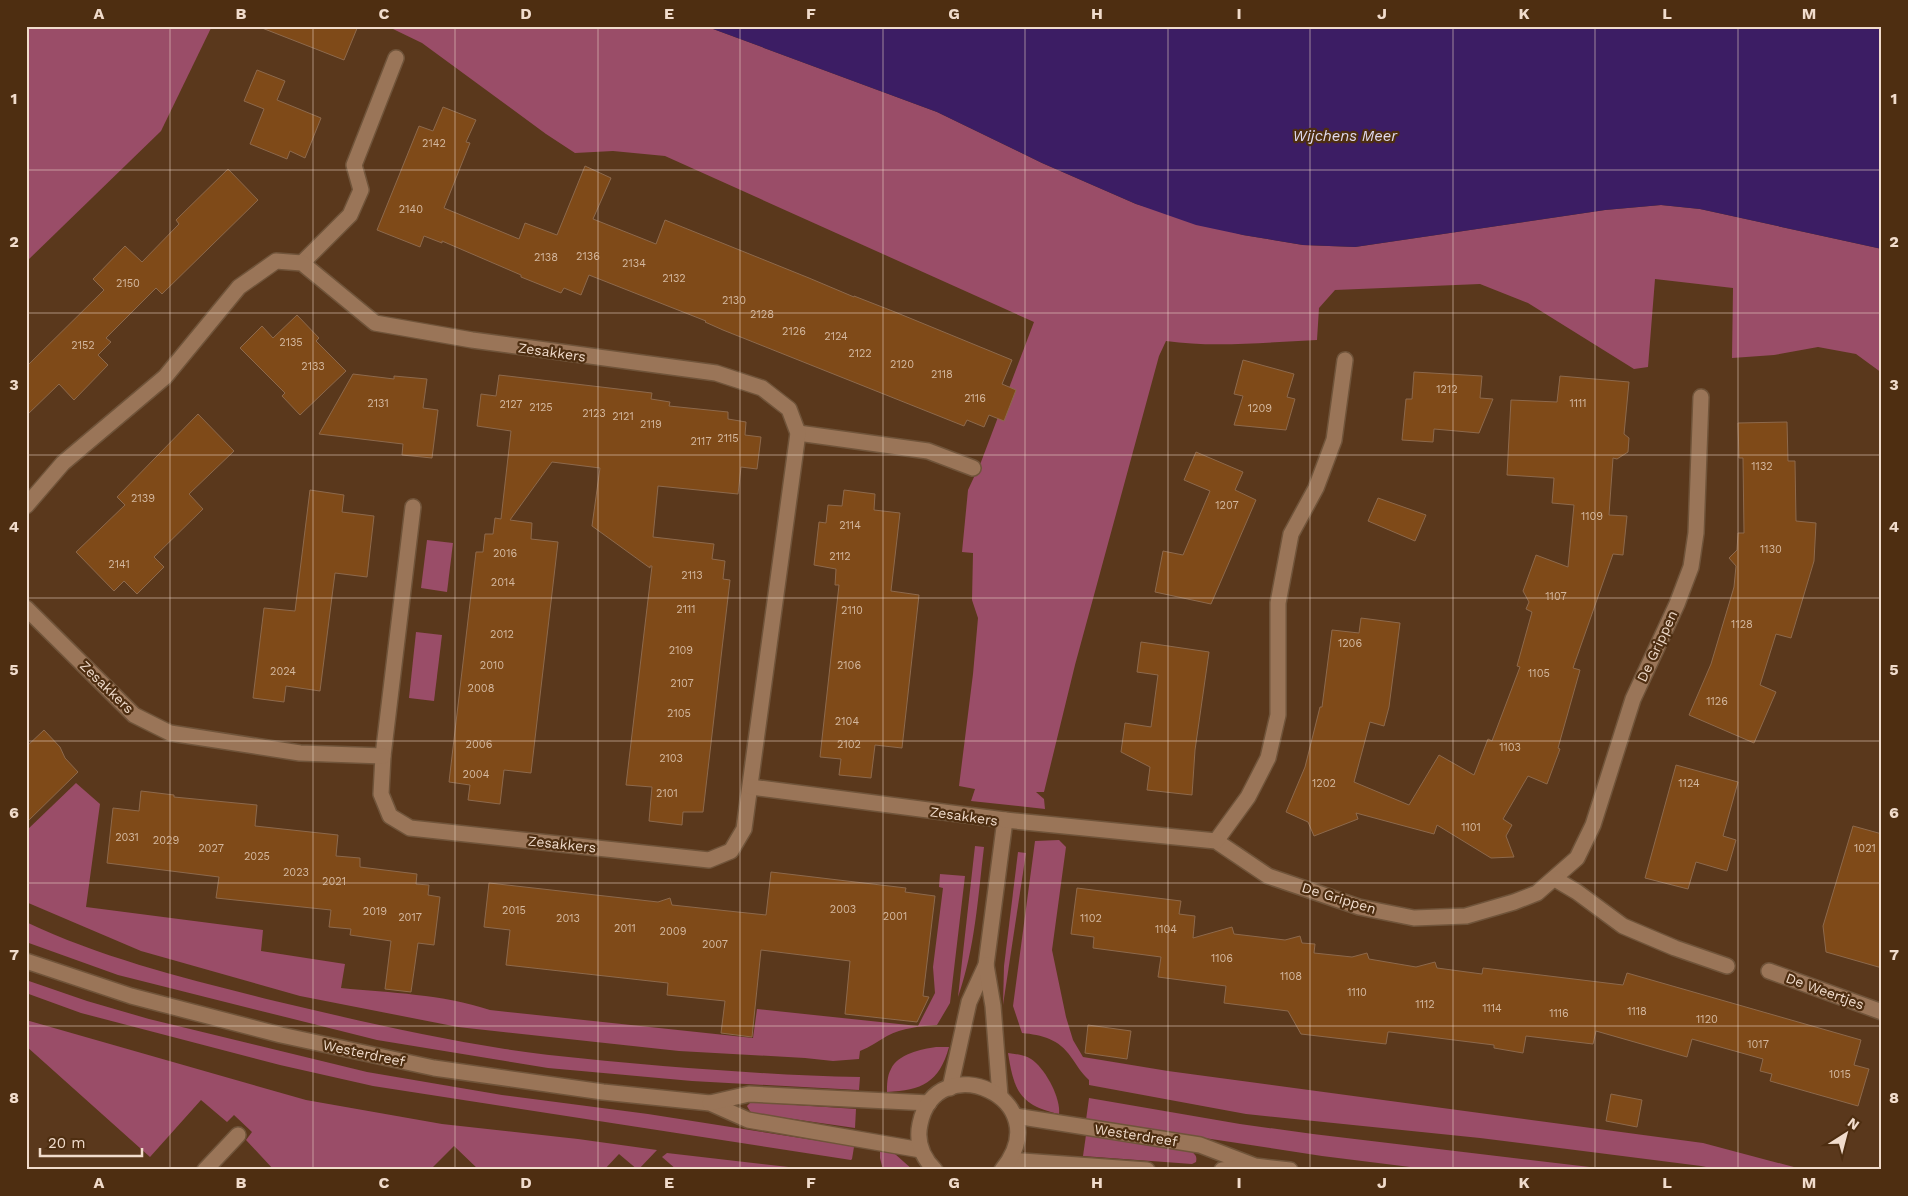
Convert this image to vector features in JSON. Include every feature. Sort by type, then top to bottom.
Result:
[{"type":"street","points":[[26,506],[63,463],[165,377],[239,287],[276,261],[302,264],[350,215],[361,190],[354,165],[396,58]]},
{"type":"street","name":"Zesakkers","points":[[302,264],[375,323],[472,340],[716,373],[762,388],[790,409],[798,433],[751,787],[744,829],[731,851],[708,860],[410,828],[390,816],[381,794],[383,756],[413,507]]},
{"type":"street","points":[[1216,841],[1248,797],[1268,758],[1278,716],[1278,603],[1291,534],[1316,488],[1334,440],[1345,360]]},
{"type":"street","name":"De Grippen","points":[[1005,820],[1216,841],[1268,876],[1359,907],[1414,918],[1466,916],[1537,893],[1577,858],[1593,825],[1633,699],[1677,604],[1691,567],[1696,533],[1701,397]]},
{"type":"street","points":[[798,433],[928,451],[973,468]]},
{"type":"street","name":"Zesakkers","points":[[26,608],[134,715],[170,732],[300,752],[383,756]]},
{"type":"street","name":"Zesakkers","points":[[751,787],[1005,820],[986,964],[969,1002],[950,1088]]},
{"type":"street","points":[[1555,879],[1577,892],[1624,926],[1675,948],[1727,966]]},
{"type":"street","name":"Westerdreef","points":[[26,961],[131,996],[281,1035],[434,1068],[603,1092],[710,1103],[748,1120],[921,1150]]},
{"type":"street","name":"Zesakkers","points":[[986,964],[993,1006],[1000,1096]]},
{"type":"street","name":"De Weertjes","points":[[1769,971],[1882,1012]]},
{"type":"street","points":[[935,1170],[928,1163],[921,1150],[918,1133],[921,1117],[929,1103],[938,1094],[950,1088],[967,1084],[985,1088],[1000,1096],[1015,1116],[1018,1130],[1017,1144],[1006,1165],[1147,1170]]},
{"type":"street","name":"Westerdreef","points":[[710,1103],[749,1094],[929,1103]]},
{"type":"street","name":"Westerdreef","points":[[1015,1116],[1200,1145],[1255,1166]]},
{"type":"street","points":[[205,1170],[238,1135]]},
{"type":"street","name":"Westerdreef","points":[[1222,1170],[1255,1166],[1290,1170]]},
{"type":"shaded area","points":[[26,26],[212,26],[161,131],[26,262]]},
{"type":"shaded area","points":[[391,26],[705,26],[937,112],[1042,163],[1136,204],[1243,235],[1303,245],[1355,247],[1605,210],[1661,205],[1700,209],[1882,249],[1882,373],[1856,354],[1818,347],[1774,355],[1732,358],[1733,288],[1655,279],[1648,367],[1634,369],[1528,303],[1480,284],[1335,290],[1319,308],[1317,340],[1222,344],[1166,341],[1159,356],[1075,665],[1044,792],[1036,792],[1044,799],[1045,809],[971,801],[975,789],[959,786],[978,618],[972,600],[973,553],[962,552],[968,490],[981,462],[1034,322],[665,156],[613,151],[575,153],[546,134],[422,43],[393,29]]},
{"type":"shaded area","points":[[427,540],[453,543],[447,592],[421,588]]},
{"type":"shaded area","points":[[416,632],[442,635],[434,701],[409,698]]},
{"type":"shaded area","points":[[76,783],[100,804],[86,907],[263,930],[261,951],[345,964],[341,988],[435,997],[490,1010],[753,1038],[757,1009],[918,1026],[935,993],[933,967],[943,888],[939,887],[940,874],[965,876],[950,1003],[937,1025],[899,1031],[860,1051],[859,1059],[833,1061],[679,1051],[458,1027],[300,996],[141,951],[26,902],[26,831]]},
{"type":"shaded area","points":[[1059,840],[1066,847],[1052,950],[1066,1017],[1073,1040],[1083,1057],[1168,1071],[1703,1143],[1805,1170],[1722,1170],[1480,1138],[1246,1114],[1089,1085],[1089,1080],[1061,1046],[1050,1039],[1022,1033],[1013,1006],[1035,841]]},
{"type":"shaded area","points":[[975,846],[984,847],[980,885],[972,942],[958,997]]},
{"type":"shaded area","points":[[1018,852],[1026,853],[1003,1005],[1004,966]]},
{"type":"shaded area","points":[[26,922],[86,947],[148,968],[275,1001],[418,1033],[505,1049],[584,1059],[811,1076],[860,1077],[859,1090],[692,1081],[548,1068],[377,1040],[118,975],[26,942]]},
{"type":"shaded area","points":[[26,980],[87,1001],[149,1019],[367,1072],[502,1095],[648,1114],[852,1146],[854,1147],[852,1159],[373,1086],[280,1065],[81,1013],[26,993]]},
{"type":"shaded area","points":[[26,1020],[306,1100],[442,1124],[657,1150],[638,1170],[619,1154],[604,1170],[479,1170],[454,1146],[430,1170],[274,1170],[246,1140],[252,1132],[234,1115],[227,1122],[201,1100],[150,1157],[26,1046]]},
{"type":"shaded area","points":[[936,1047],[949,1047],[940,1069],[934,1077],[910,1089],[887,1092],[890,1072],[894,1064],[904,1056]]},
{"type":"shaded area","points":[[1008,1053],[1031,1059],[1042,1069],[1055,1092],[1059,1114],[1035,1106],[1021,1094],[1013,1077]]},
{"type":"shaded area","points":[[1089,1098],[1240,1124],[1313,1134],[1615,1170],[1434,1170],[1322,1156],[1086,1120]]},
{"type":"shaded area","points":[[751,1102],[856,1109],[855,1128],[751,1113],[747,1106]]},
{"type":"shaded area","points":[[1086,1135],[1192,1152],[1196,1156],[1196,1162],[1192,1164],[1083,1156]]},
{"type":"shaded area","points":[[880,1151],[895,1154],[913,1170],[883,1170]]},
{"type":"shaded area","points":[[667,1153],[815,1170],[677,1170],[662,1157]]},
{"type":"water","name":"Wijchens Meer","points":[[705,26],[1882,26],[1882,249],[1700,209],[1661,205],[1605,210],[1355,247],[1303,245],[1243,235],[1196,225],[1136,204],[1042,163],[937,112]]},
{"type":"building","points":[[263,26],[358,26],[344,60],[262,28]]},
{"type":"building","points":[[257,70],[285,81],[277,100],[321,118],[305,158],[290,151],[287,159],[250,144],[264,109],[244,101]]},
{"type":"building","points":[[443,107],[476,120],[466,142],[470,143],[444,208],[519,239],[525,223],[557,235],[585,166],[611,178],[593,219],[656,244],[665,220],[1012,360],[1002,384],[1016,390],[1004,421],[989,415],[984,427],[967,420],[964,426],[589,275],[581,295],[564,288],[561,293],[442,241],[442,243],[424,236],[420,247],[377,230],[419,126],[433,131]]},
{"type":"building","points":[[228,169],[258,200],[162,294],[156,288],[106,338],[111,342],[98,355],[108,365],[74,400],[59,384],[26,416],[26,367],[104,290],[93,279],[125,246],[142,262],[179,224],[176,220]]},
{"type":"building","points":[[297,315],[319,338],[316,341],[346,371],[300,415],[282,396],[285,393],[240,348],[262,326],[273,338]]},
{"type":"building","points":[[1243,360],[1294,374],[1287,397],[1295,399],[1286,430],[1234,425],[1243,396],[1234,394]]},
{"type":"building","points":[[1414,372],[1482,376],[1480,398],[1493,399],[1479,433],[1434,429],[1433,442],[1402,440],[1406,399],[1412,399]]},
{"type":"building","points":[[353,374],[394,379],[394,376],[427,379],[423,408],[438,410],[432,458],[402,455],[403,444],[319,434]]},
{"type":"building","points":[[499,375],[652,393],[651,399],[670,402],[669,406],[728,412],[728,419],[746,422],[745,435],[761,437],[757,469],[741,467],[738,494],[658,486],[653,537],[714,544],[712,559],[725,561],[723,579],[730,580],[703,812],[683,812],[682,825],[649,821],[652,787],[626,785],[652,566],[650,568],[592,526],[600,468],[552,462],[510,520],[532,523],[531,539],[558,542],[531,773],[504,770],[500,804],[468,800],[470,785],[449,782],[476,552],[483,552],[485,534],[493,534],[495,518],[501,519],[511,431],[477,426],[481,394],[496,396]]},
{"type":"building","points":[[1560,376],[1629,382],[1624,434],[1629,438],[1628,452],[1617,459],[1613,458],[1609,515],[1627,516],[1623,555],[1613,554],[1573,668],[1580,670],[1558,748],[1560,749],[1547,784],[1528,776],[1503,819],[1512,825],[1506,836],[1514,857],[1491,858],[1437,825],[1434,834],[1356,813],[1358,819],[1314,836],[1308,822],[1286,812],[1305,767],[1320,707],[1322,707],[1332,630],[1359,633],[1361,618],[1400,623],[1389,707],[1384,726],[1370,722],[1354,782],[1409,805],[1439,755],[1474,775],[1488,739],[1492,741],[1520,667],[1517,666],[1532,612],[1526,609],[1529,602],[1523,591],[1536,555],[1568,567],[1574,505],[1552,503],[1554,478],[1507,475],[1511,400],[1557,402]]},
{"type":"building","points":[[198,414],[234,451],[189,494],[203,509],[154,557],[164,567],[137,594],[124,581],[114,591],[76,552],[125,505],[117,497]]},
{"type":"building","points":[[1787,422],[1788,461],[1795,461],[1796,521],[1816,523],[1814,561],[1791,638],[1776,634],[1760,685],[1776,692],[1754,743],[1689,715],[1711,664],[1734,587],[1736,566],[1729,558],[1737,550],[1738,533],[1744,533],[1743,458],[1739,458],[1738,423]]},
{"type":"building","points":[[1196,452],[1243,472],[1235,490],[1256,500],[1211,604],[1155,592],[1163,551],[1183,555],[1210,491],[1184,480]]},
{"type":"building","points":[[310,490],[344,495],[342,512],[374,516],[367,577],[335,573],[320,691],[286,686],[284,702],[253,698],[264,608],[295,611]]},
{"type":"building","points":[[844,490],[875,494],[874,510],[900,513],[891,591],[919,595],[902,748],[875,745],[871,778],[839,775],[841,759],[820,757],[839,585],[835,585],[836,569],[814,565],[819,522],[826,523],[828,505],[842,506]]},
{"type":"building","points":[[1378,498],[1426,515],[1415,541],[1368,521]]},
{"type":"building","points":[[1141,642],[1209,652],[1195,750],[1192,795],[1147,790],[1150,767],[1121,752],[1125,723],[1151,727],[1158,675],[1137,672]]},
{"type":"building","points":[[44,730],[60,747],[65,758],[78,772],[26,823],[26,747]]},
{"type":"building","points":[[1676,765],[1738,782],[1723,836],[1736,840],[1727,871],[1696,862],[1688,889],[1645,878]]},
{"type":"building","points":[[141,791],[174,795],[174,797],[257,805],[255,826],[338,835],[336,856],[360,858],[360,867],[417,874],[416,884],[429,885],[428,895],[440,897],[434,945],[418,943],[411,992],[385,989],[391,941],[350,935],[351,929],[329,927],[331,910],[216,898],[219,877],[107,863],[113,808],[139,811]]},
{"type":"building","points":[[1853,826],[1882,834],[1882,968],[1826,952],[1823,926]]},
{"type":"building","points":[[771,872],[906,888],[905,892],[935,896],[923,996],[929,997],[917,1022],[845,1014],[850,961],[761,950],[752,1037],[721,1033],[725,1001],[667,995],[668,983],[506,965],[510,930],[484,927],[489,883],[658,902],[670,898],[672,905],[766,915]]},
{"type":"building","points":[[1077,888],[1181,901],[1179,914],[1195,916],[1193,938],[1232,927],[1234,934],[1285,940],[1300,936],[1302,943],[1315,944],[1314,953],[1352,957],[1367,953],[1369,959],[1416,967],[1435,962],[1437,968],[1482,974],[1483,968],[1623,985],[1627,973],[1861,1040],[1854,1065],[1869,1069],[1858,1106],[1770,1081],[1772,1074],[1760,1071],[1763,1059],[1692,1039],[1687,1057],[1596,1031],[1593,1044],[1526,1036],[1523,1053],[1494,1048],[1494,1045],[1390,1032],[1388,1032],[1386,1044],[1301,1034],[1288,1011],[1224,1003],[1226,986],[1158,977],[1161,957],[1093,948],[1094,937],[1071,934]]},
{"type":"building","points":[[1088,1025],[1131,1031],[1127,1059],[1085,1053]]},
{"type":"building","points":[[1611,1094],[1642,1100],[1637,1127],[1606,1121]]}]
